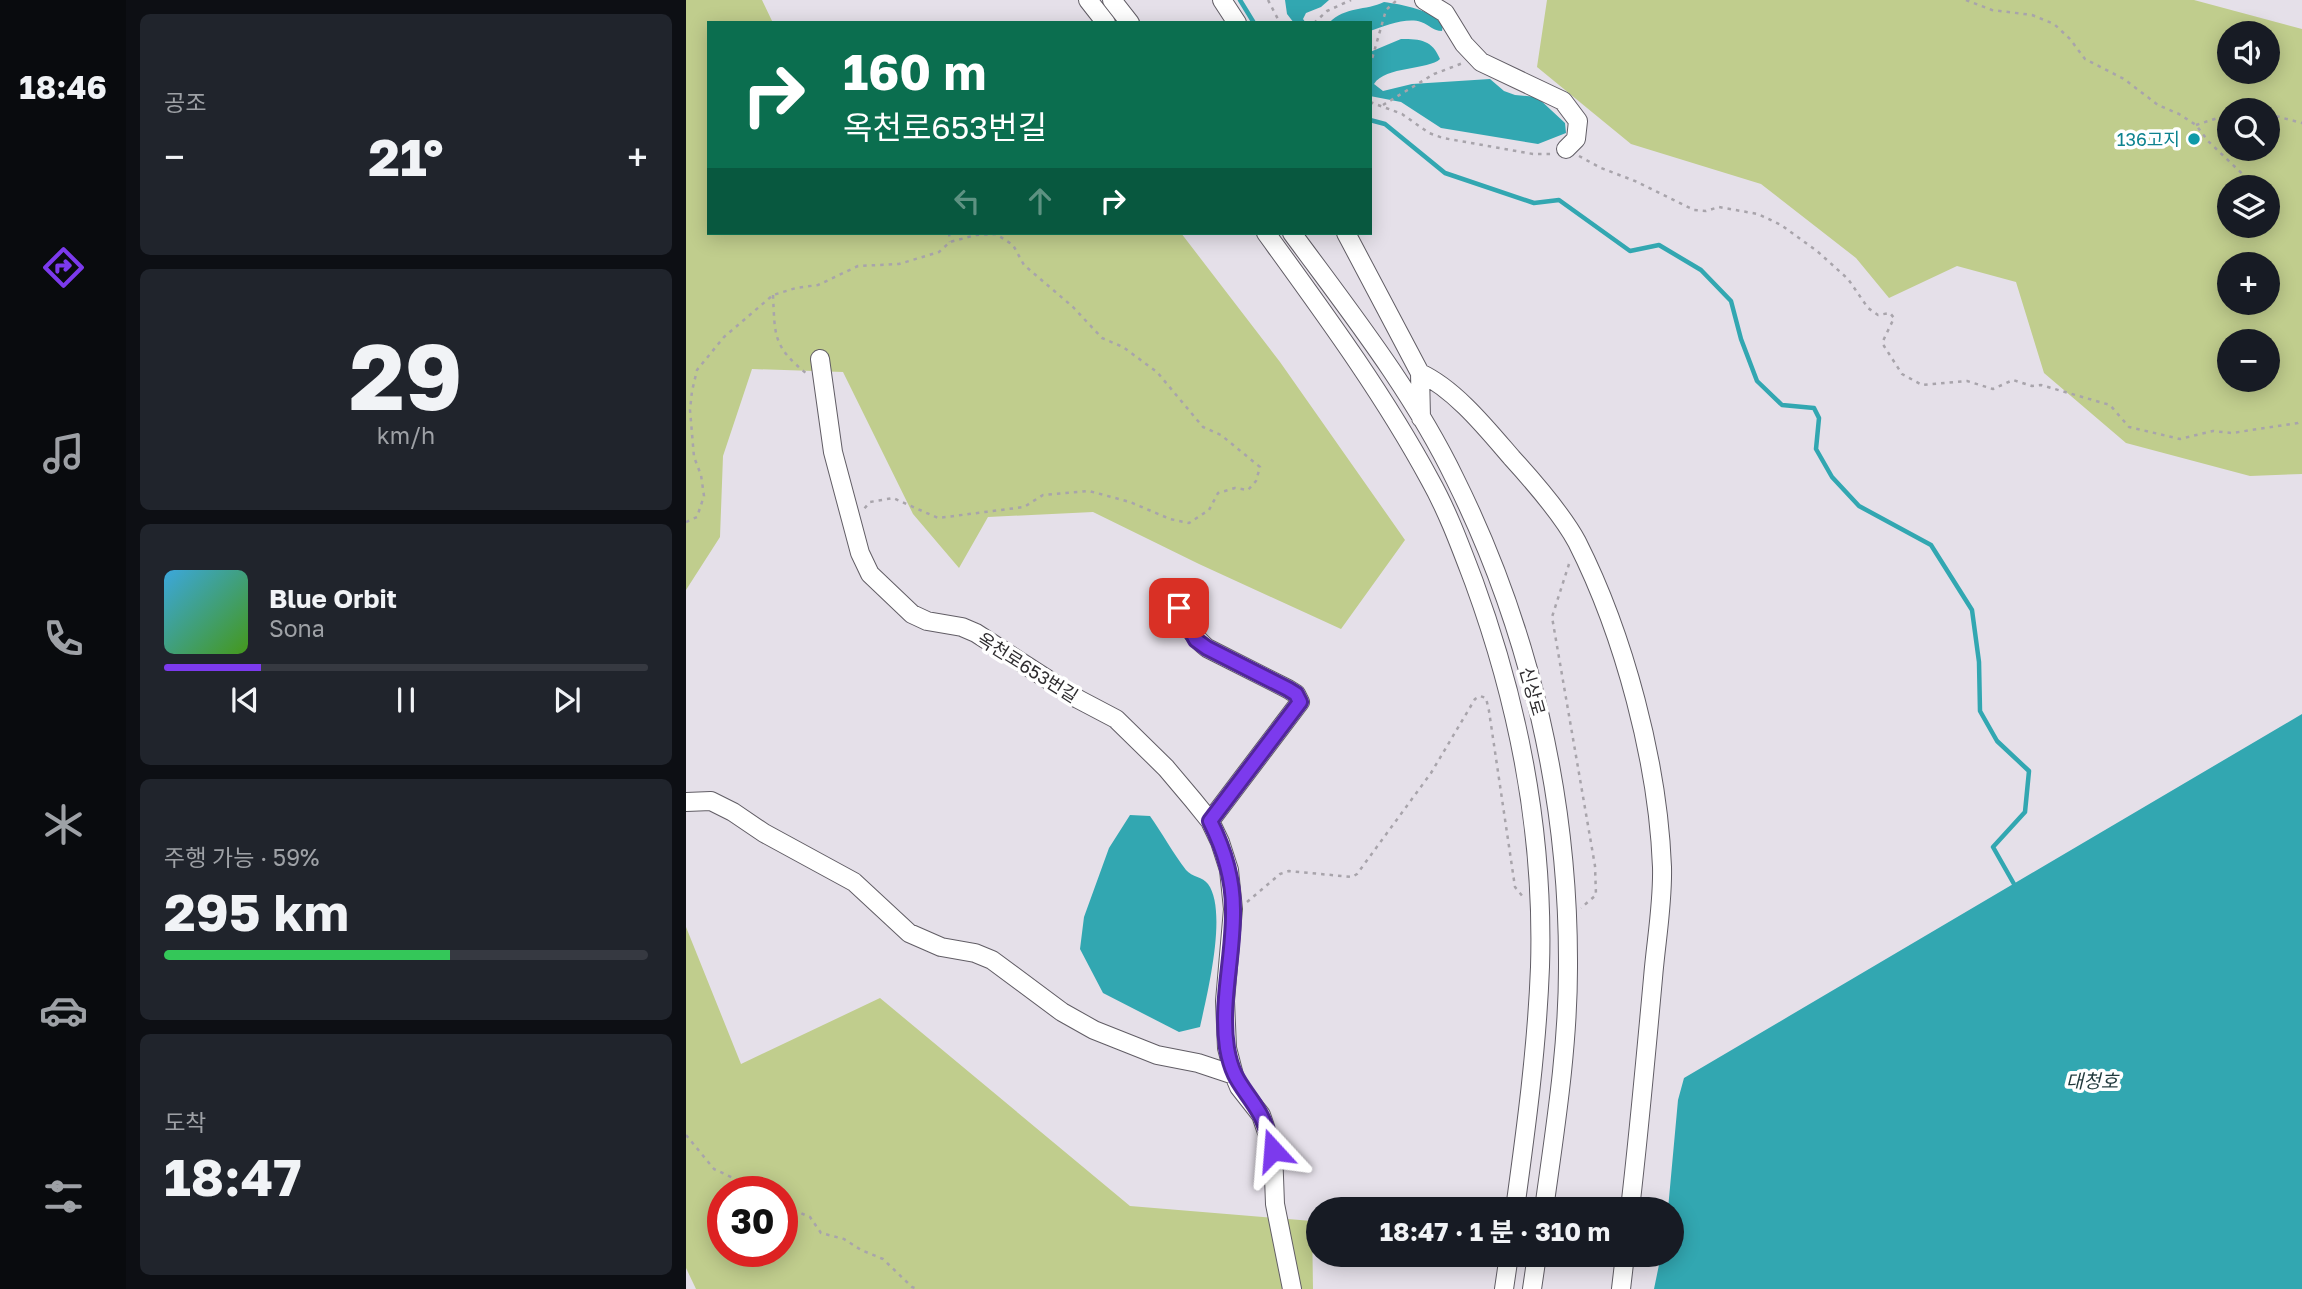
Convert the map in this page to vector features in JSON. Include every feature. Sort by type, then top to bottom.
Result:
[{"type":"street","points":[[1088,0],[1104,21]]},
{"type":"street","points":[[1112,0],[1128,21]]},
{"type":"street","points":[[1222,0],[1236,21]]},
{"type":"street","points":[[1424,0],[1445,13],[1464,44],[1481,62],[1563,101],[1578,121],[1576,139],[1566,149]]},
{"type":"street","name":"신상로","points":[[1267,235],[1349,347],[1432,482],[1486,616],[1513,705],[1529,788],[1539,885],[1540,966],[1533,1075],[1518,1197]]},
{"type":"street","name":"신상로","points":[[1293,235],[1370,339],[1454,477],[1483,539],[1538,703],[1555,785],[1565,887],[1568,969],[1561,1080],[1546,1197]]},
{"type":"street","points":[[1347,235],[1420,373],[1420,418]]},
{"type":"street","name":"옥천로653번길","points":[[820,359],[833,452],[860,553],[870,574],[912,614],[928,621],[962,627],[976,634],[1078,699],[1116,719],[1166,768],[1210,821],[1229,870],[1233,909],[1225,1002],[1227,1048],[1239,1087],[1261,1115],[1273,1150],[1275,1204],[1292,1289]]},
{"type":"street","points":[[1420,373],[1438,381],[1490,433],[1531,479],[1576,540],[1611,623],[1643,727],[1660,834],[1662,869],[1631,1197]]},
{"type":"street","points":[[1167,591],[1196,640],[1288,689],[1296,694],[1300,702],[1210,821]]},
{"type":"street","points":[[686,802],[711,801],[733,812],[764,833],[854,882],[909,933],[941,947],[975,953],[992,960],[1032,987],[1062,1012],[1094,1030],[1157,1055],[1198,1063],[1234,1075]]},
{"type":"street","points":[[1504,1289],[1507,1267]]},
{"type":"street","points":[[1532,1289],[1536,1267]]},
{"type":"street","points":[[1621,1289],[1624,1267]]},
{"type":"path","points":[[1268,0],[1279,21]]},
{"type":"path","points":[[1316,21],[1327,11],[1352,0]]},
{"type":"path","points":[[1372,59],[1386,10],[1397,0]]},
{"type":"path","points":[[1966,0],[1992,9],[2032,15],[2054,24],[2085,59],[2124,79],[2158,105],[2196,125],[2208,141],[2243,175]]},
{"type":"path","points":[[1383,105],[1434,74],[1458,66],[1476,56]]},
{"type":"path","points":[[1372,102],[1402,114],[1443,138],[1533,154],[1572,150],[1601,168],[1635,181],[1694,210],[1706,211],[1719,207],[1758,214],[1781,225],[1817,251],[1848,279],[1868,308],[1878,315],[1890,313],[1894,318],[1884,346],[1902,374],[1922,385],[1967,381],[1993,388],[2013,380],[2032,386],[2041,385],[2109,405],[2129,427],[2180,439],[2213,431],[2232,433],[2302,421]]},
{"type":"path","points":[[2280,117],[2302,123]]},
{"type":"path","points":[[2196,125],[2217,118]]},
{"type":"path","points":[[949,235],[950,242]]},
{"type":"path","points":[[686,523],[697,517],[704,496],[701,475],[694,457],[690,410],[692,391],[697,370],[724,337],[773,295],[818,285],[858,266],[899,264],[939,252],[950,242],[976,235]]},
{"type":"path","points":[[853,524],[870,502],[893,498],[938,518],[1024,506],[1043,495],[1089,491],[1189,523],[1209,510],[1217,493],[1235,488],[1248,490],[1256,481],[1260,467],[1255,461],[1221,435],[1203,427],[1157,372],[1123,347],[1102,338],[1073,307],[1024,265],[1013,245],[998,235]]},
{"type":"path","points":[[773,295],[776,339],[787,357],[808,374]]},
{"type":"path","points":[[1571,557],[1552,617],[1581,777],[1596,889],[1596,895],[1587,905],[1573,909]]},
{"type":"path","points":[[1247,902],[1280,874],[1289,871],[1352,877],[1357,874],[1431,773],[1475,699],[1480,696],[1486,698],[1489,711],[1515,887],[1529,901]]},
{"type":"path","points":[[686,1135],[714,1169],[729,1176]]},
{"type":"path","points":[[798,1212],[810,1217],[821,1233],[844,1239],[883,1259],[918,1289]]},
{"type":"green space","points":[[686,0],[762,0],[772,21],[707,21],[707,235],[1183,235],[1280,362],[1405,540],[1341,629],[1093,512],[988,517],[959,568],[913,514],[843,372],[752,369],[723,456],[720,537],[686,590]]},
{"type":"green space","points":[[1547,0],[2194,0],[2272,21],[2217,21],[2217,84],[2280,84],[2280,23],[2302,29],[2302,474],[2250,476],[2126,443],[2044,373],[2016,282],[1957,266],[1889,298],[1856,258],[1761,184],[1631,144],[1537,67]]},
{"type":"green space","points":[[686,927],[741,1064],[880,998],[1130,1206],[1306,1221],[1306,1267],[1313,1267],[1313,1289],[696,1289],[686,1268]]},
{"type":"water","points":[[1285,0],[1329,0],[1321,7],[1306,13],[1304,21],[1292,21],[1287,14]]},
{"type":"water","points":[[1384,2],[1431,15],[1443,25],[1442,31],[1415,21],[1395,23],[1372,30],[1372,21],[1331,21],[1349,11]]},
{"type":"water","points":[[1401,39],[1414,39],[1429,44],[1440,59],[1427,65],[1387,74],[1374,84],[1383,91],[1412,84],[1490,79],[1504,91],[1537,97],[1565,123],[1566,133],[1538,144],[1441,128],[1401,102],[1372,96],[1372,51]]},
{"type":"water","name":"대청호","points":[[2302,714],[2302,1289],[1654,1289],[1659,1267],[1684,1267],[1684,1197],[1669,1197],[1678,1100],[1684,1078]]},
{"type":"water","points":[[1130,815],[1150,816],[1186,870],[1206,882],[1214,897],[1214,954],[1200,1027],[1179,1032],[1103,993],[1080,949],[1084,917],[1109,848]]},
{"type":"waterway","points":[[1240,0],[1253,21]]},
{"type":"waterway","points":[[1372,121],[1385,124],[1445,173],[1534,203],[1559,200],[1630,251],[1659,245],[1701,270],[1731,301],[1741,339],[1757,381],[1782,405],[1814,408],[1819,418],[1816,449],[1832,477],[1859,506],[1931,545],[1972,610],[1979,662],[1980,711],[1997,741],[2029,771],[2025,812],[1993,847],[2014,884]]},
{"type":"place","name":"136고지","points":[[2194,139]]},
{"type":"route","points":[[1179,608],[1196,640],[1288,689],[1296,694],[1300,702],[1210,821],[1229,870],[1233,909],[1225,1002],[1227,1048],[1239,1087],[1261,1115],[1273,1150]]}]
